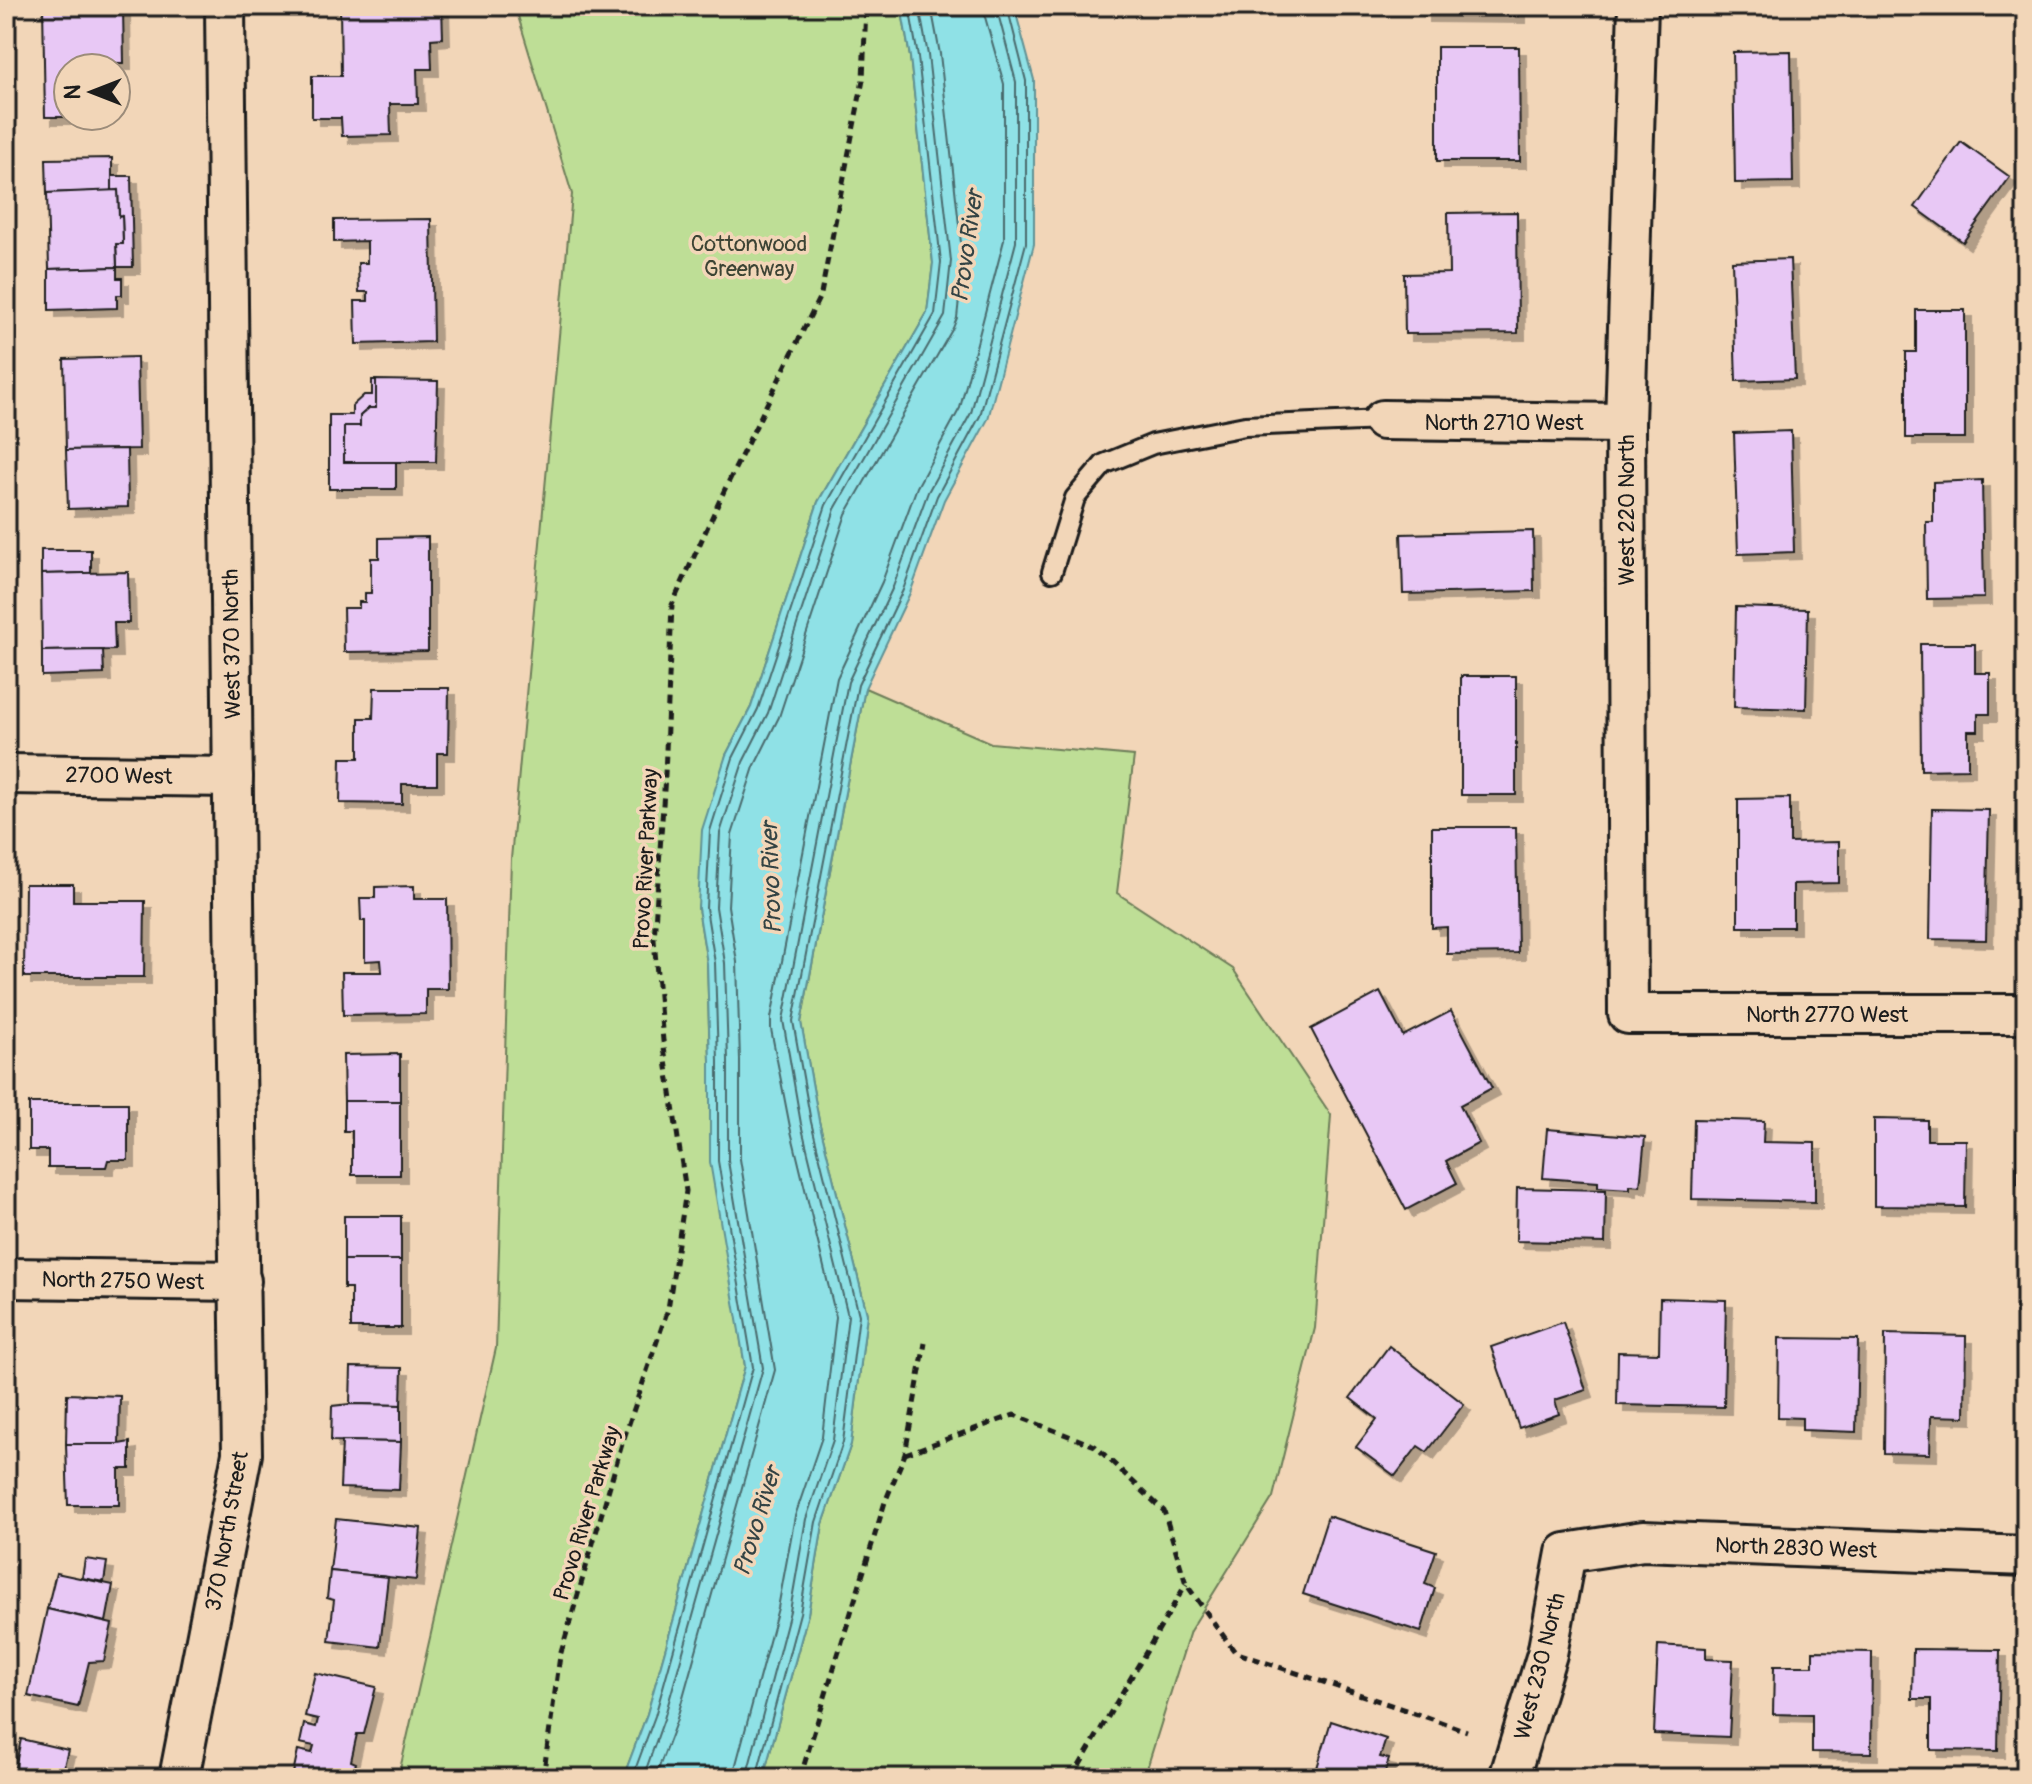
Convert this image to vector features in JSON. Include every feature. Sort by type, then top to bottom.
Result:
[{"type":"street","name":"West 370 North","points":[[225,6],[241,1281]]},
{"type":"street","name":"West 220 North","points":[[1628,1014],[1625,423],[1638,6]]},
{"type":"street","name":"North 2710 West","points":[[1383,420],[1625,423]]},
{"type":"street","name":"2700 West","points":[[6,774],[233,777]]},
{"type":"street","name":"North 2770 West","points":[[1628,1014],[2026,1014]]},
{"type":"street","name":"North 2750 West","points":[[6,1278],[241,1281]]},
{"type":"street","name":"370 North Street","points":[[179,1778],[242,1454],[241,1281]]},
{"type":"street","name":"North 2830 West","points":[[1566,1553],[1643,1541],[2026,1556]]},
{"type":"street","name":"West 230 North","points":[[1509,1778],[1547,1654],[1566,1553]]},
{"type":"lane","points":[[1052,572],[1075,498],[1104,464],[1153,444],[1245,426],[1383,420]]},
{"type":"path","name":"Provo River Parkway","points":[[543,1778],[560,1656],[622,1444],[668,1309],[686,1191],[663,1041],[654,940],[672,605],[821,294],[863,80],[866,6]]},
{"type":"path","points":[[800,1778],[885,1502],[905,1454],[925,1343]]},
{"type":"path","points":[[905,1454],[1014,1415],[1095,1446],[1164,1511],[1186,1584],[1235,1652],[1467,1731]]},
{"type":"path","points":[[1072,1778],[1186,1584]]},
{"type":"green space","name":"Cottonwood Greenway","points":[[515,6],[901,6],[910,57],[933,263],[927,313],[818,502],[751,707],[726,755],[698,908],[707,963],[710,1061],[729,1266],[745,1366],[647,1714],[623,1778],[398,1778],[496,1348],[511,859],[572,194]]},
{"type":"green space","points":[[865,688],[991,743],[1134,756],[1117,893],[1233,969],[1331,1115],[1315,1328],[1273,1497],[1190,1631],[1144,1778],[763,1778],[808,1614],[823,1524],[851,1444],[867,1314],[819,1121],[801,1023]]},
{"type":"water","name":"Provo River","points":[[901,6],[1014,6],[1034,80],[1034,244],[988,419],[944,500],[910,593],[865,688],[801,1022],[819,1121],[867,1314],[851,1444],[823,1524],[808,1614],[763,1778],[623,1778],[647,1714],[745,1366],[710,1162],[707,963],[698,908],[702,830],[726,755],[751,707],[818,502],[927,313],[933,263],[910,57]]},
{"type":"building","points":[[43,6],[123,7],[124,52],[52,52],[52,117],[45,117]]},
{"type":"building","points":[[340,6],[442,6],[443,38],[431,39],[432,69],[417,69],[418,104],[390,104],[391,135],[342,136],[341,118],[312,118],[312,76],[341,76]]},
{"type":"building","points":[[1423,6],[1519,6],[1519,16],[1423,15]]},
{"type":"building","points":[[1437,47],[1519,47],[1520,161],[1437,161]]},
{"type":"building","points":[[1791,51],[1793,182],[1735,183],[1733,52]]},
{"type":"building","points":[[1961,142],[2010,177],[1963,242],[1915,207]]},
{"type":"building","points":[[112,158],[112,191],[47,193],[46,159]]},
{"type":"building","points":[[112,176],[131,176],[133,267],[117,267],[116,244],[123,244],[122,216],[119,217],[118,190],[112,191]]},
{"type":"building","points":[[118,190],[123,244],[116,244],[117,267],[49,269],[47,193]]},
{"type":"building","points":[[1517,212],[1518,333],[1405,334],[1404,274],[1449,273],[1448,213]]},
{"type":"building","points":[[431,219],[433,342],[356,344],[355,301],[368,301],[368,292],[359,292],[358,263],[367,263],[367,241],[334,242],[334,220]]},
{"type":"building","points":[[1790,259],[1795,379],[1736,381],[1732,261]]},
{"type":"building","points":[[117,267],[117,278],[122,278],[122,295],[117,295],[117,308],[49,310],[49,269]]},
{"type":"building","points":[[1916,310],[1965,310],[1965,438],[1906,438],[1906,352],[1916,352]]},
{"type":"building","points":[[137,357],[139,449],[66,450],[64,359]]},
{"type":"building","points":[[372,380],[376,380],[376,408],[369,408],[360,416],[360,426],[344,426],[344,462],[396,462],[396,489],[329,489],[329,415],[352,415],[352,406],[364,395],[372,395]]},
{"type":"building","points":[[376,380],[438,381],[436,462],[344,462],[344,426],[360,426],[360,416],[369,408],[376,408]]},
{"type":"building","points":[[1791,431],[1794,552],[1738,554],[1734,433]]},
{"type":"building","points":[[127,449],[128,507],[68,509],[66,450]]},
{"type":"building","points":[[1982,480],[1984,598],[1927,599],[1926,522],[1933,522],[1933,482]]},
{"type":"building","points":[[1533,531],[1534,591],[1403,594],[1401,534]]},
{"type":"building","points":[[428,537],[428,651],[344,652],[343,608],[359,608],[359,602],[365,602],[365,593],[371,593],[371,558],[379,558],[379,538]]},
{"type":"building","points":[[41,550],[91,550],[91,573],[41,574]]},
{"type":"building","points":[[128,572],[129,623],[114,623],[115,650],[42,651],[41,574]]},
{"type":"building","points":[[1736,607],[1808,609],[1806,709],[1734,707]]},
{"type":"building","points":[[1920,644],[1975,644],[1975,673],[1990,673],[1990,714],[1978,714],[1978,731],[1968,731],[1968,769],[1921,770]]},
{"type":"building","points":[[103,650],[104,674],[42,676],[42,651]]},
{"type":"building","points":[[1461,676],[1516,676],[1516,795],[1461,795]]},
{"type":"building","points":[[374,688],[449,688],[448,753],[437,753],[437,784],[402,784],[402,804],[340,803],[341,758],[359,758],[359,718],[373,718]]},
{"type":"building","points":[[1790,798],[1790,843],[1839,842],[1839,883],[1793,884],[1793,927],[1738,927],[1738,799]]},
{"type":"building","points":[[1932,809],[1989,810],[1986,940],[1930,939]]},
{"type":"building","points":[[1432,827],[1516,827],[1518,953],[1447,954],[1447,927],[1432,928]]},
{"type":"building","points":[[25,884],[73,884],[73,901],[145,901],[144,977],[24,977]]},
{"type":"building","points":[[414,886],[414,899],[447,899],[448,989],[426,989],[426,1014],[343,1015],[342,972],[382,972],[381,960],[365,961],[365,921],[361,921],[360,898],[375,898],[375,887]]},
{"type":"building","points":[[1380,992],[1403,1036],[1451,1011],[1492,1088],[1460,1105],[1479,1143],[1446,1161],[1457,1183],[1406,1210],[1311,1029]]},
{"type":"building","points":[[400,1054],[400,1101],[344,1101],[343,1055]]},
{"type":"building","points":[[344,1101],[400,1101],[400,1175],[352,1175],[352,1131],[344,1131]]},
{"type":"building","points":[[29,1103],[128,1103],[128,1160],[108,1160],[106,1167],[48,1167],[48,1150],[29,1150]]},
{"type":"building","points":[[1694,1119],[1764,1121],[1763,1142],[1815,1143],[1815,1202],[1692,1199]]},
{"type":"building","points":[[1874,1119],[1927,1120],[1927,1140],[1966,1140],[1965,1207],[1874,1206]]},
{"type":"building","points":[[1547,1129],[1645,1137],[1640,1186],[1630,1185],[1630,1189],[1598,1187],[1598,1182],[1543,1178]]},
{"type":"building","points":[[2017,1133],[2026,1133],[2026,1184],[2017,1184]]},
{"type":"building","points":[[1517,1188],[1606,1190],[1605,1243],[1516,1241]]},
{"type":"building","points":[[344,1216],[401,1216],[401,1260],[344,1260]]},
{"type":"building","points":[[344,1260],[401,1260],[401,1328],[351,1328],[351,1288],[344,1288]]},
{"type":"building","points":[[1660,1298],[1726,1300],[1724,1407],[1617,1405],[1618,1352],[1659,1353]]},
{"type":"building","points":[[1563,1322],[1586,1390],[1555,1400],[1559,1414],[1519,1428],[1491,1347]]},
{"type":"building","points":[[1885,1334],[1966,1336],[1965,1417],[1931,1416],[1930,1454],[1884,1453]]},
{"type":"building","points":[[1779,1338],[1858,1339],[1856,1432],[1802,1430],[1802,1418],[1778,1417]]},
{"type":"building","points":[[1389,1346],[1464,1404],[1427,1452],[1418,1446],[1395,1476],[1356,1447],[1377,1419],[1350,1398]]},
{"type":"building","points":[[2025,1350],[2026,1442],[2024,1442]]},
{"type":"building","points":[[351,1367],[402,1368],[401,1405],[350,1404]]},
{"type":"building","points":[[67,1394],[120,1396],[119,1444],[66,1444]]},
{"type":"building","points":[[401,1405],[401,1442],[331,1441],[332,1406]]},
{"type":"building","points":[[342,1441],[401,1442],[399,1490],[340,1488]]},
{"type":"building","points":[[130,1442],[130,1469],[119,1469],[119,1505],[68,1505],[66,1444]]},
{"type":"building","points":[[1328,1516],[1436,1551],[1425,1584],[1435,1588],[1421,1632],[1303,1594]]},
{"type":"building","points":[[336,1519],[421,1528],[416,1580],[330,1571]]},
{"type":"building","points":[[85,1559],[107,1562],[104,1582],[82,1578]]},
{"type":"building","points":[[330,1571],[388,1577],[380,1647],[329,1641],[334,1600],[327,1598]]},
{"type":"building","points":[[56,1573],[113,1585],[106,1622],[47,1609]]},
{"type":"building","points":[[47,1609],[112,1624],[104,1661],[89,1662],[78,1707],[28,1696]]},
{"type":"building","points":[[1658,1645],[1706,1648],[1706,1659],[1733,1660],[1729,1737],[1654,1734]]},
{"type":"building","points":[[1913,1649],[2000,1650],[1998,1751],[1931,1750],[1931,1699],[1912,1699]]},
{"type":"building","points":[[1813,1651],[1872,1652],[1871,1753],[1812,1752],[1812,1715],[1773,1714],[1774,1666],[1813,1666]]},
{"type":"building","points":[[315,1673],[376,1687],[364,1734],[357,1734],[351,1761],[356,1763],[352,1778],[292,1778],[298,1750],[312,1753],[314,1746],[300,1743],[304,1724],[316,1727],[318,1719],[305,1716]]},
{"type":"building","points":[[1331,1721],[1386,1739],[1380,1757],[1389,1759],[1384,1775],[1393,1778],[1314,1778]]},
{"type":"building","points":[[21,1739],[68,1750],[61,1778],[13,1778]]}]
